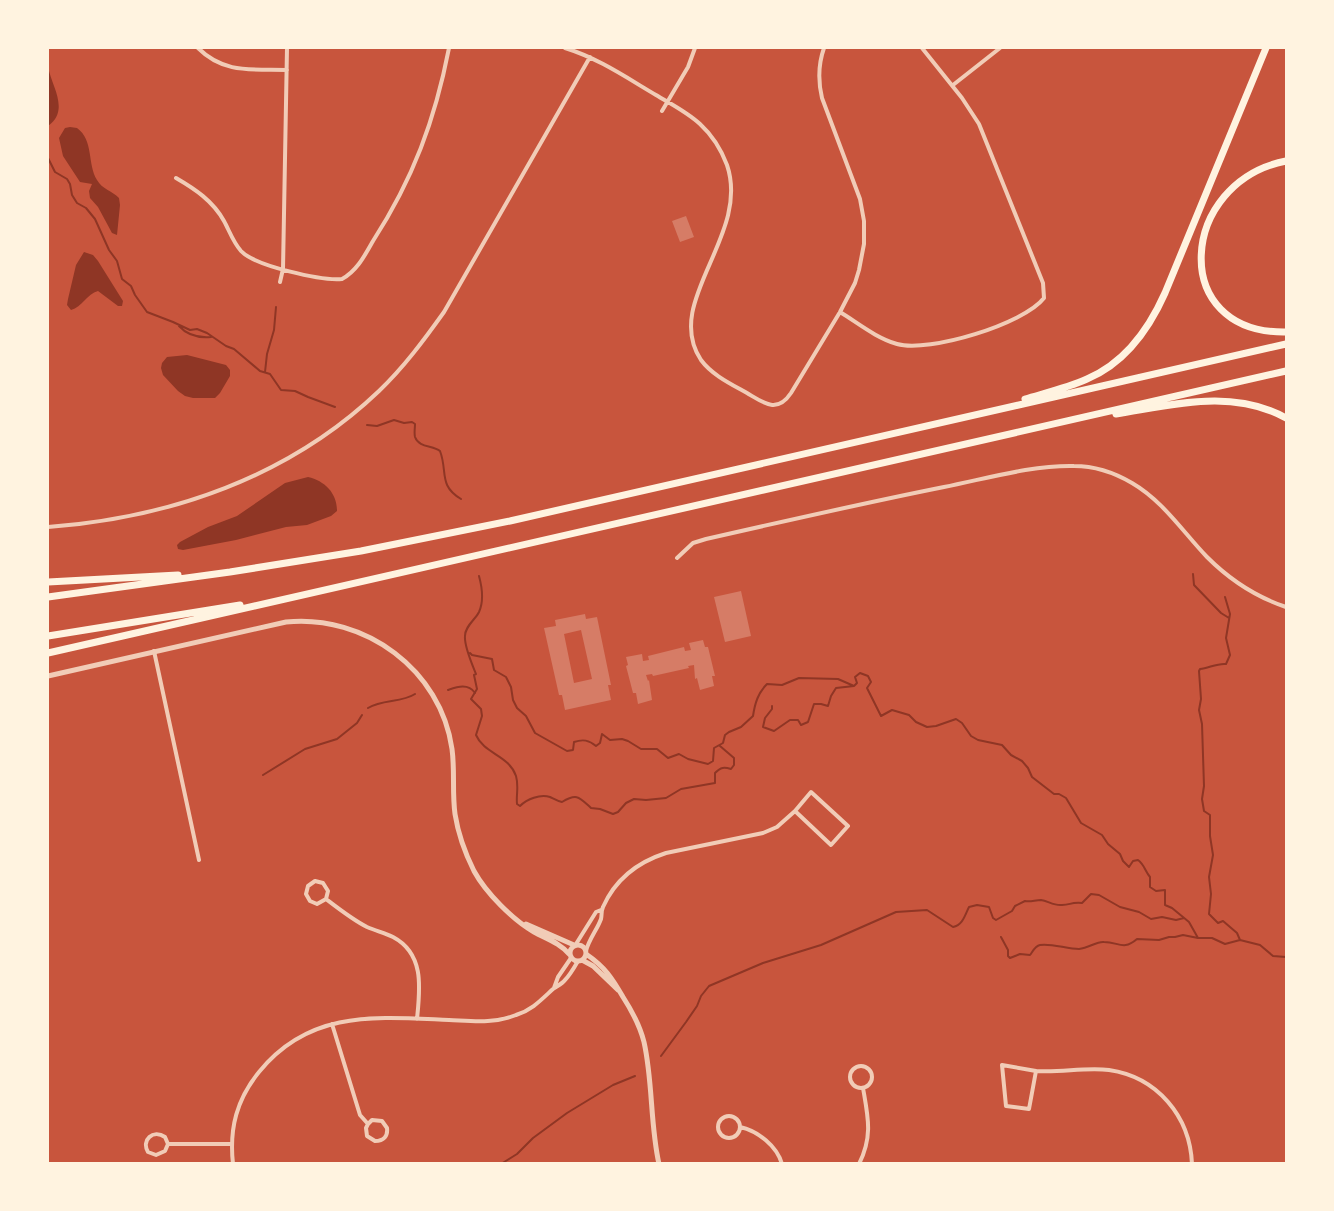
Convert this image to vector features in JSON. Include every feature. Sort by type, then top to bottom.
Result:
[{"type":"highway","points":[[978,414],[1087,379],[1116,361],[1140,336],[1152,319],[1165,293],[1266,48]]},
{"type":"highway","points":[[1286,161],[1254,173],[1236,184],[1228,193],[1208,223],[1202,241],[1201,266],[1209,292],[1219,307],[1228,314],[1243,324],[1258,330],[1286,332]]},
{"type":"highway","points":[[48,596],[230,572],[361,551],[510,521],[1286,344]]},
{"type":"highway","points":[[48,653],[1286,371]]},
{"type":"highway","points":[[1047,426],[1197,401],[1218,400],[1252,404],[1266,408],[1286,418]]},
{"type":"highway","points":[[48,582],[230,572]]},
{"type":"highway","points":[[48,636],[296,597]]},
{"type":"street","points":[[198,48],[212,60],[230,67],[287,70]]},
{"type":"street","points":[[280,282],[283,269],[287,48]]},
{"type":"street","points":[[176,178],[189,185],[210,202],[223,219],[236,244],[246,255],[263,264],[283,269],[334,280],[342,279],[354,270],[392,211],[409,177],[435,109],[449,48]]},
{"type":"street","points":[[565,48],[590,57],[689,116],[710,134],[718,146],[725,160],[731,183],[731,199],[727,221],[693,306],[690,325],[694,343],[702,360],[717,375],[761,401],[774,406],[779,406],[791,393],[840,312],[859,270],[864,244],[864,221],[856,188],[822,98],[819,73],[824,48]]},
{"type":"street","points":[[662,111],[688,66],[695,48]]},
{"type":"street","points":[[840,312],[883,339],[897,344],[926,346],[992,329],[1035,306],[1044,298],[1043,283],[986,138],[976,118],[922,48]]},
{"type":"street","points":[[953,86],[1000,48]]},
{"type":"street","points":[[48,528],[90,523],[170,507],[233,486],[286,460],[337,427],[360,409],[415,351],[444,312],[590,57]]},
{"type":"street","points":[[677,558],[693,543],[706,539],[841,508],[996,476],[1050,467],[1076,466],[1108,472],[1143,489],[1223,572],[1256,594],[1286,607]]},
{"type":"street","points":[[48,676],[273,624],[302,620],[328,623],[368,635],[406,662],[427,687],[443,716],[452,749],[455,813],[458,830],[475,872],[490,894],[532,931],[560,946],[570,956],[593,966],[622,994]]},
{"type":"street","points":[[154,651],[200,860]]},
{"type":"street","points":[[232,1164],[231,1144],[234,1119],[239,1104],[246,1090],[265,1065],[289,1044],[332,1024],[351,1019],[484,1022],[500,1020],[528,1010],[564,982],[580,961],[586,952],[601,918],[601,910],[611,891],[637,866],[666,853],[763,834],[777,827],[812,792],[848,826],[831,845],[795,811]]},
{"type":"street","points":[[315,881],[323,883],[328,891],[326,899],[317,904],[310,901],[306,894],[308,886],[315,881]]},
{"type":"street","points":[[326,899],[359,923],[392,936],[406,947],[417,965],[419,974],[420,986],[417,1019]]},
{"type":"street","points":[[554,988],[570,956],[570,949],[575,945],[596,912],[601,910]]},
{"type":"street","points":[[521,922],[575,945],[583,946],[586,952],[614,980],[622,994],[631,1010],[644,1042],[659,1164]]},
{"type":"street","points":[[332,1024],[360,1115],[368,1124]]},
{"type":"street","points":[[1036,1071],[1029,1109],[1006,1106],[1002,1064],[1036,1071],[1108,1070],[1122,1073],[1153,1087],[1169,1102],[1179,1117],[1190,1142],[1192,1164]]},
{"type":"street","points":[[860,1066],[869,1069],[872,1078],[871,1082],[863,1088],[855,1087],[850,1083],[849,1078],[852,1070],[860,1066]]},
{"type":"street","points":[[859,1164],[865,1152],[869,1129],[863,1088]]},
{"type":"street","points":[[740,1127],[739,1132],[735,1136],[727,1138],[720,1133],[718,1124],[720,1120],[728,1116],[736,1118],[740,1127],[755,1133],[770,1144],[776,1151],[782,1164]]},
{"type":"street","points":[[372,1120],[382,1121],[387,1128],[387,1135],[380,1141],[371,1140],[366,1133],[368,1124],[372,1120]]},
{"type":"street","points":[[158,1133],[164,1137],[168,1144],[165,1151],[156,1155],[148,1152],[146,1142],[150,1135],[158,1133]]},
{"type":"street","points":[[168,1144],[231,1144]]},
{"type":"street","points":[[1098,1164],[1104,1164]]},
{"type":"shaded area","points":[[48,67],[59,106],[58,113],[48,126]]},
{"type":"shaded area","points":[[65,128],[77,128],[86,139],[94,174],[99,183],[119,198],[117,235],[112,233],[98,207],[90,198],[89,191],[92,184],[80,182],[63,156],[59,138]]},
{"type":"shaded area","points":[[84,252],[93,255],[98,261],[123,301],[122,306],[118,306],[98,291],[71,310],[67,305],[76,265]]},
{"type":"shaded area","points":[[187,355],[226,365],[230,370],[230,376],[215,398],[185,396],[163,375],[162,363],[167,357]]},
{"type":"shaded area","points":[[308,477],[320,481],[332,493],[337,511],[331,516],[307,525],[286,527],[236,540],[183,550],[178,549],[177,545],[180,542],[208,527],[237,516],[285,483]]},
{"type":"building","points":[[686,216],[694,237],[680,242],[672,221]]},
{"type":"building","points":[[741,591],[751,636],[725,642],[714,597]]},
{"type":"building","points":[[585,614],[586,619],[597,617],[611,685],[608,685],[611,700],[565,710],[562,695],[559,695],[544,628],[556,626],[555,620]],"holes":[[[581,630],[592,679],[574,683],[564,634]]]},
{"type":"building","points":[[703,640],[705,647],[708,647],[715,676],[712,676],[714,686],[700,690],[697,678],[695,679],[694,665],[688,666],[689,668],[653,676],[652,674],[646,675],[649,680],[652,700],[638,704],[626,666],[628,665],[626,657],[642,654],[643,661],[649,660],[648,656],[684,647],[685,651],[691,650],[689,643]]},
{"type":"waterway","points":[[48,158],[55,172],[67,179],[72,195],[77,203],[86,208],[95,219],[109,250],[117,261],[122,279],[131,286],[147,312],[190,330],[197,329],[207,333],[234,349],[260,371],[270,374],[281,390],[295,391],[335,407]]},
{"type":"waterway","points":[[265,372],[267,354],[274,330],[276,307]]},
{"type":"waterway","points":[[179,326],[193,335],[211,337]]},
{"type":"waterway","points":[[367,425],[377,426],[394,420],[415,424],[417,441],[440,451],[446,483],[449,489],[461,499]]},
{"type":"waterway","points":[[1193,574],[1194,585],[1221,613],[1229,618]]},
{"type":"waterway","points":[[479,576],[482,594],[481,608],[465,632],[467,650],[476,674],[474,675],[477,689],[471,699],[481,709],[482,716],[476,735],[485,746],[513,769],[517,780],[517,804],[520,806],[530,799],[542,796],[562,802],[575,797],[581,799],[591,808],[613,814],[634,799],[666,798],[681,789],[715,783],[715,773],[723,768],[731,769],[734,765],[734,758],[720,746]]},
{"type":"waterway","points":[[1225,597],[1230,614],[1226,638],[1230,655],[1226,664],[1219,664],[1200,669],[1199,671],[1201,699],[1199,710],[1202,724],[1204,786],[1202,799],[1204,811],[1210,815],[1210,836],[1213,855],[1209,877],[1211,894],[1209,914],[1218,923],[1223,921],[1237,933],[1240,940]]},
{"type":"waterway","points":[[470,653],[492,659],[494,670],[506,677],[517,708],[526,716],[535,733],[567,751],[573,750],[574,742],[588,741],[596,746],[600,743],[602,734],[610,740],[622,739],[628,741],[641,749],[657,749],[668,758],[679,754],[688,759],[708,764],[713,761],[714,748],[723,743],[725,735],[741,727],[753,716],[757,698],[767,684],[782,685],[799,678],[838,679],[854,686]]},
{"type":"waterway","points":[[854,686],[857,683],[855,677],[860,673],[868,676],[871,682],[867,688],[881,716],[892,710],[909,715],[916,722],[927,727],[956,719],[962,723],[971,736],[978,740],[1002,745],[1011,755],[1022,761],[1032,777],[1054,794],[1059,794],[1066,798],[1081,823],[1102,835],[1108,844],[1120,854],[1123,861],[1129,867],[1133,861],[1138,860],[1150,877],[1150,887],[1156,891],[1165,890],[1165,905],[1172,908],[1189,922],[1198,938],[1212,938],[1225,944],[1240,940],[1260,945],[1273,956],[1286,957]]},
{"type":"waterway","points":[[772,706],[772,709],[765,718],[763,727],[774,731],[790,720],[798,720],[801,725],[808,722],[814,704],[828,706],[836,688],[854,686]]},
{"type":"waterway","points":[[448,690],[466,687],[475,693]]},
{"type":"waterway","points":[[368,708],[380,703],[404,699],[415,694]]},
{"type":"waterway","points":[[263,775],[305,749],[337,739],[357,723],[362,715]]},
{"type":"waterway","points":[[661,1056],[709,986],[763,963],[821,945],[896,912],[927,910],[953,927],[961,922],[969,907],[977,905],[989,907],[993,918],[996,920],[1025,901],[1041,900],[1056,905],[1065,905],[1082,903],[1091,894],[1099,895],[1120,907],[1139,912],[1151,919],[1162,917],[1176,920],[1184,918]]},
{"type":"waterway","points":[[1001,937],[1010,958],[1020,954],[1030,955],[1040,945],[1079,949],[1101,942],[1128,945],[1137,939],[1159,940],[1183,935],[1198,938]]},
{"type":"waterway","points":[[501,1164],[517,1154],[533,1138],[567,1113],[613,1085],[635,1076]]}]
